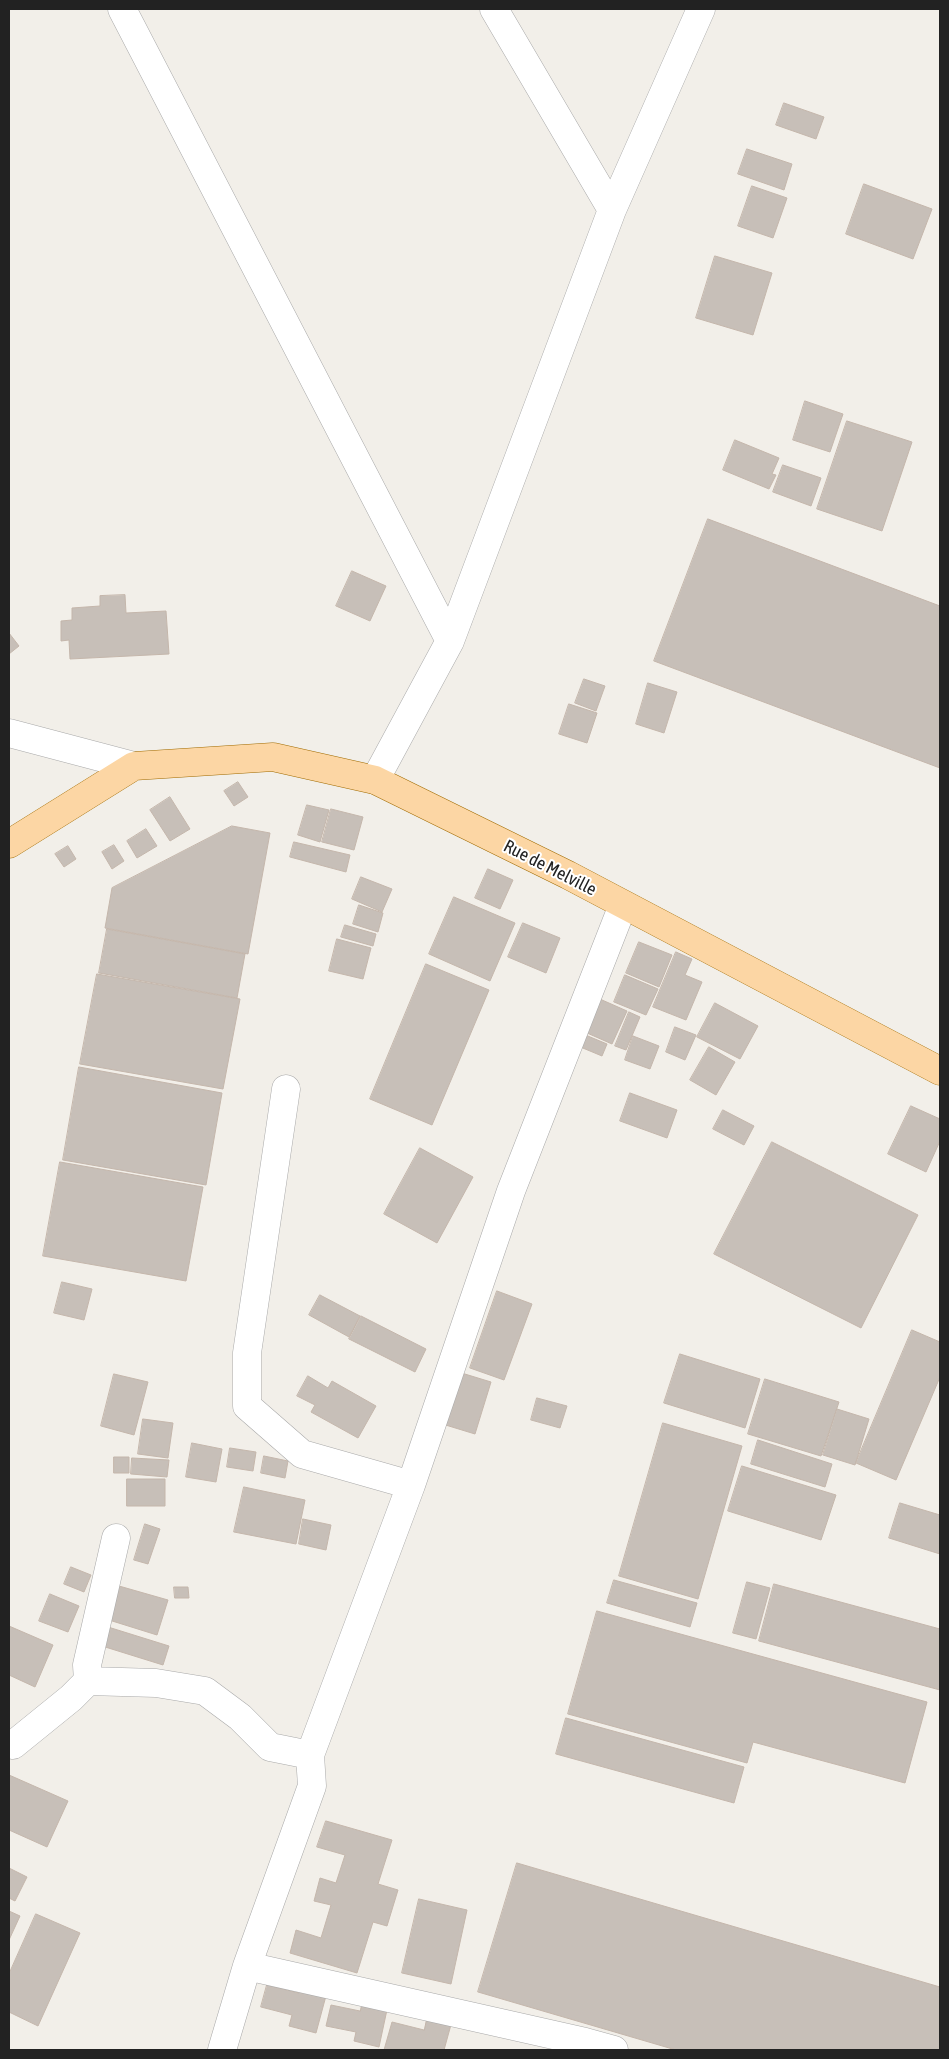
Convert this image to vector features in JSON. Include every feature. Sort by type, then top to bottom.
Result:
[{"type":"main road","name":"Rue de Melville","points":[[134,766],[273,757],[375,780],[788,989],[940,1071]]},
{"type":"main road","points":[[9,844],[134,766]]},
{"type":"street","points":[[122,9],[450,641]]},
{"type":"street","points":[[494,9],[612,210]]},
{"type":"street","points":[[375,780],[450,641],[612,210],[701,9]]},
{"type":"street","points":[[9,733],[134,766]]},
{"type":"street","points":[[222,2050],[247,1966],[312,1786],[310,1755],[411,1485],[511,1191],[623,905]]},
{"type":"street","points":[[286,1089],[248,1353],[247,1406],[302,1454],[411,1485]]},
{"type":"street","points":[[88,1682],[87,1665],[116,1538]]},
{"type":"street","points":[[13,1745],[88,1682],[156,1683],[205,1691],[240,1717],[270,1747],[310,1755]]},
{"type":"street","points":[[247,1966],[614,2050]]},
{"type":"building","points":[[784,103],[824,117],[816,139],[776,125]]},
{"type":"building","points":[[747,149],[792,164],[784,190],[738,174]]},
{"type":"building","points":[[864,184],[932,209],[913,259],[846,234]]},
{"type":"building","points":[[752,186],[787,198],[773,238],[738,226]]},
{"type":"building","points":[[715,256],[772,273],[753,335],[696,318]]},
{"type":"building","points":[[805,401],[843,414],[830,452],[793,440]]},
{"type":"building","points":[[847,421],[912,442],[882,531],[817,509]]},
{"type":"building","points":[[735,440],[779,458],[772,474],[776,475],[769,489],[723,470]]},
{"type":"building","points":[[783,465],[821,478],[811,506],[773,492]]},
{"type":"building","points":[[708,519],[940,606],[940,768],[654,661]]},
{"type":"building","points":[[352,571],[386,586],[370,621],[336,606]]},
{"type":"building","points":[[125,595],[126,613],[166,611],[169,654],[70,659],[69,640],[61,641],[61,621],[72,620],[72,608],[100,606],[100,596]]},
{"type":"building","points":[[9,633],[19,646],[9,654]]},
{"type":"building","points":[[584,679],[605,686],[596,711],[575,703]]},
{"type":"building","points":[[648,683],[677,692],[664,733],[636,724]]},
{"type":"building","points":[[569,704],[597,713],[587,743],[559,734]]},
{"type":"building","points":[[238,782],[248,797],[234,806],[224,791]]},
{"type":"building","points":[[170,797],[190,829],[170,841],[150,810]]},
{"type":"building","points":[[307,805],[329,810],[320,842],[298,835]]},
{"type":"building","points":[[331,809],[363,817],[354,850],[322,842]]},
{"type":"building","points":[[232,826],[270,833],[248,954],[105,928],[112,888]]},
{"type":"building","points":[[146,829],[157,846],[137,858],[127,841]]},
{"type":"building","points":[[294,842],[350,855],[346,872],[290,857]]},
{"type":"building","points":[[114,845],[124,861],[112,869],[102,852]]},
{"type":"building","points":[[68,846],[76,859],[64,867],[55,854]]},
{"type":"building","points":[[488,869],[513,880],[500,909],[475,898]]},
{"type":"building","points":[[361,877],[392,889],[382,912],[352,899]]},
{"type":"building","points":[[454,897],[515,923],[490,981],[429,954]]},
{"type":"building","points":[[359,905],[383,913],[378,932],[353,924]]},
{"type":"building","points":[[523,923],[560,938],[546,973],[508,957]]},
{"type":"building","points":[[345,925],[376,934],[373,946],[341,937]]},
{"type":"building","points":[[107,929],[245,954],[237,998],[99,973]]},
{"type":"building","points":[[337,939],[371,948],[363,979],[329,971]]},
{"type":"building","points":[[639,942],[672,955],[659,987],[626,973]]},
{"type":"building","points":[[676,952],[692,959],[685,975],[702,982],[686,1020],[653,1007]]},
{"type":"building","points":[[426,964],[489,990],[432,1125],[370,1099]]},
{"type":"building","points":[[97,974],[240,999],[223,1089],[80,1064]]},
{"type":"building","points":[[625,975],[658,989],[646,1015],[614,1002]]},
{"type":"building","points":[[593,996],[627,1011],[612,1044],[578,1029]]},
{"type":"building","points":[[715,1003],[758,1026],[740,1059],[697,1037]]},
{"type":"building","points":[[629,1012],[640,1017],[626,1050],[615,1046]]},
{"type":"building","points":[[675,1027],[696,1035],[685,1060],[666,1052]]},
{"type":"building","points":[[583,1034],[607,1044],[602,1056],[578,1046]]},
{"type":"building","points":[[633,1036],[659,1046],[650,1069],[625,1060]]},
{"type":"building","points":[[709,1047],[735,1062],[716,1095],[690,1080]]},
{"type":"building","points":[[79,1067],[222,1093],[206,1185],[63,1160]]},
{"type":"building","points":[[630,1093],[677,1110],[667,1138],[620,1121]]},
{"type":"building","points":[[911,1106],[940,1119],[940,1141],[926,1172],[888,1154]]},
{"type":"building","points":[[723,1110],[754,1126],[744,1145],[713,1129]]},
{"type":"building","points":[[772,1142],[918,1215],[861,1328],[714,1254]]},
{"type":"building","points":[[420,1148],[473,1177],[437,1243],[384,1214]]},
{"type":"building","points":[[60,1162],[203,1187],[186,1281],[43,1256]]},
{"type":"building","points":[[62,1282],[92,1289],[84,1320],[54,1313]]},
{"type":"building","points":[[497,1291],[532,1304],[504,1380],[470,1368]]},
{"type":"building","points":[[320,1295],[360,1316],[349,1337],[309,1315]]},
{"type":"building","points":[[361,1316],[426,1349],[415,1372],[349,1339]]},
{"type":"building","points":[[912,1330],[940,1342],[940,1377],[896,1480],[856,1463]]},
{"type":"building","points":[[680,1354],[760,1379],[745,1428],[664,1403]]},
{"type":"building","points":[[455,1371],[491,1382],[475,1434],[439,1423]]},
{"type":"building","points":[[114,1374],[148,1382],[134,1435],[101,1426]]},
{"type":"building","points":[[308,1376],[328,1388],[332,1381],[376,1406],[358,1438],[311,1412],[315,1405],[297,1396]]},
{"type":"building","points":[[765,1379],[839,1402],[821,1456],[748,1434]]},
{"type":"building","points":[[537,1398],[567,1406],[560,1428],[531,1420]]},
{"type":"building","points":[[837,1409],[869,1419],[855,1465],[823,1455]]},
{"type":"building","points":[[143,1419],[173,1423],[168,1458],[138,1454]]},
{"type":"building","points":[[663,1423],[742,1446],[698,1599],[619,1576]]},
{"type":"building","points":[[758,1440],[832,1464],[825,1487],[751,1464]]},
{"type":"building","points":[[192,1443],[222,1449],[216,1482],[186,1477]]},
{"type":"building","points":[[230,1448],[256,1452],[253,1471],[227,1467]]},
{"type":"building","points":[[264,1456],[288,1461],[285,1478],[261,1473]]},
{"type":"building","points":[[114,1457],[129,1457],[129,1473],[114,1473]]},
{"type":"building","points":[[132,1458],[169,1460],[167,1477],[131,1474]]},
{"type":"building","points":[[742,1466],[836,1495],[821,1540],[728,1511]]},
{"type":"building","points":[[127,1479],[165,1479],[165,1506],[127,1506]]},
{"type":"building","points":[[244,1487],[305,1500],[296,1544],[234,1532]]},
{"type":"building","points":[[900,1503],[940,1515],[940,1554],[889,1538]]},
{"type":"building","points":[[303,1519],[331,1525],[326,1550],[299,1544]]},
{"type":"building","points":[[145,1524],[160,1529],[148,1564],[134,1560]]},
{"type":"building","points":[[71,1567],[91,1575],[84,1592],[64,1584]]},
{"type":"building","points":[[614,1580],[697,1603],[690,1627],[607,1603]]},
{"type":"building","points":[[747,1582],[770,1588],[756,1639],[733,1633]]},
{"type":"building","points":[[774,1584],[940,1629],[940,1690],[759,1641]]},
{"type":"building","points":[[119,1586],[168,1600],[157,1635],[109,1620]]},
{"type":"building","points":[[174,1587],[188,1587],[189,1598],[175,1598]]},
{"type":"building","points":[[50,1594],[79,1606],[68,1632],[39,1621]]},
{"type":"building","points":[[597,1611],[927,1702],[905,1783],[753,1742],[747,1763],[568,1714]]},
{"type":"building","points":[[9,1626],[53,1645],[35,1687],[9,1675]]},
{"type":"building","points":[[108,1627],[169,1646],[163,1665],[102,1646]]},
{"type":"building","points":[[566,1718],[744,1767],[734,1803],[556,1754]]},
{"type":"building","points":[[9,1775],[68,1801],[47,1847],[9,1830]]},
{"type":"building","points":[[326,1821],[392,1840],[378,1884],[398,1890],[387,1926],[373,1922],[357,1973],[290,1953],[296,1930],[321,1938],[331,1905],[314,1901],[320,1878],[336,1883],[345,1855],[317,1847]]},
{"type":"building","points":[[517,1863],[940,1987],[940,2050],[676,2050],[478,1992]]},
{"type":"building","points":[[9,1868],[27,1877],[15,1901],[9,1898]]},
{"type":"building","points":[[419,1899],[467,1910],[451,1984],[402,1973]]},
{"type":"building","points":[[9,1911],[20,1916],[9,1940]]},
{"type":"building","points":[[36,1914],[80,1933],[38,2026],[9,2012],[9,1974]]},
{"type":"building","points":[[267,1985],[299,1993],[301,1985],[327,1992],[316,2033],[289,2026],[292,2015],[261,2007]]},
{"type":"building","points":[[363,2000],[388,2005],[379,2047],[354,2041],[356,2032],[326,2026],[331,2005],[360,2011]]},
{"type":"building","points":[[428,2014],[452,2021],[444,2050],[384,2050],[392,2022],[424,2030]]}]
